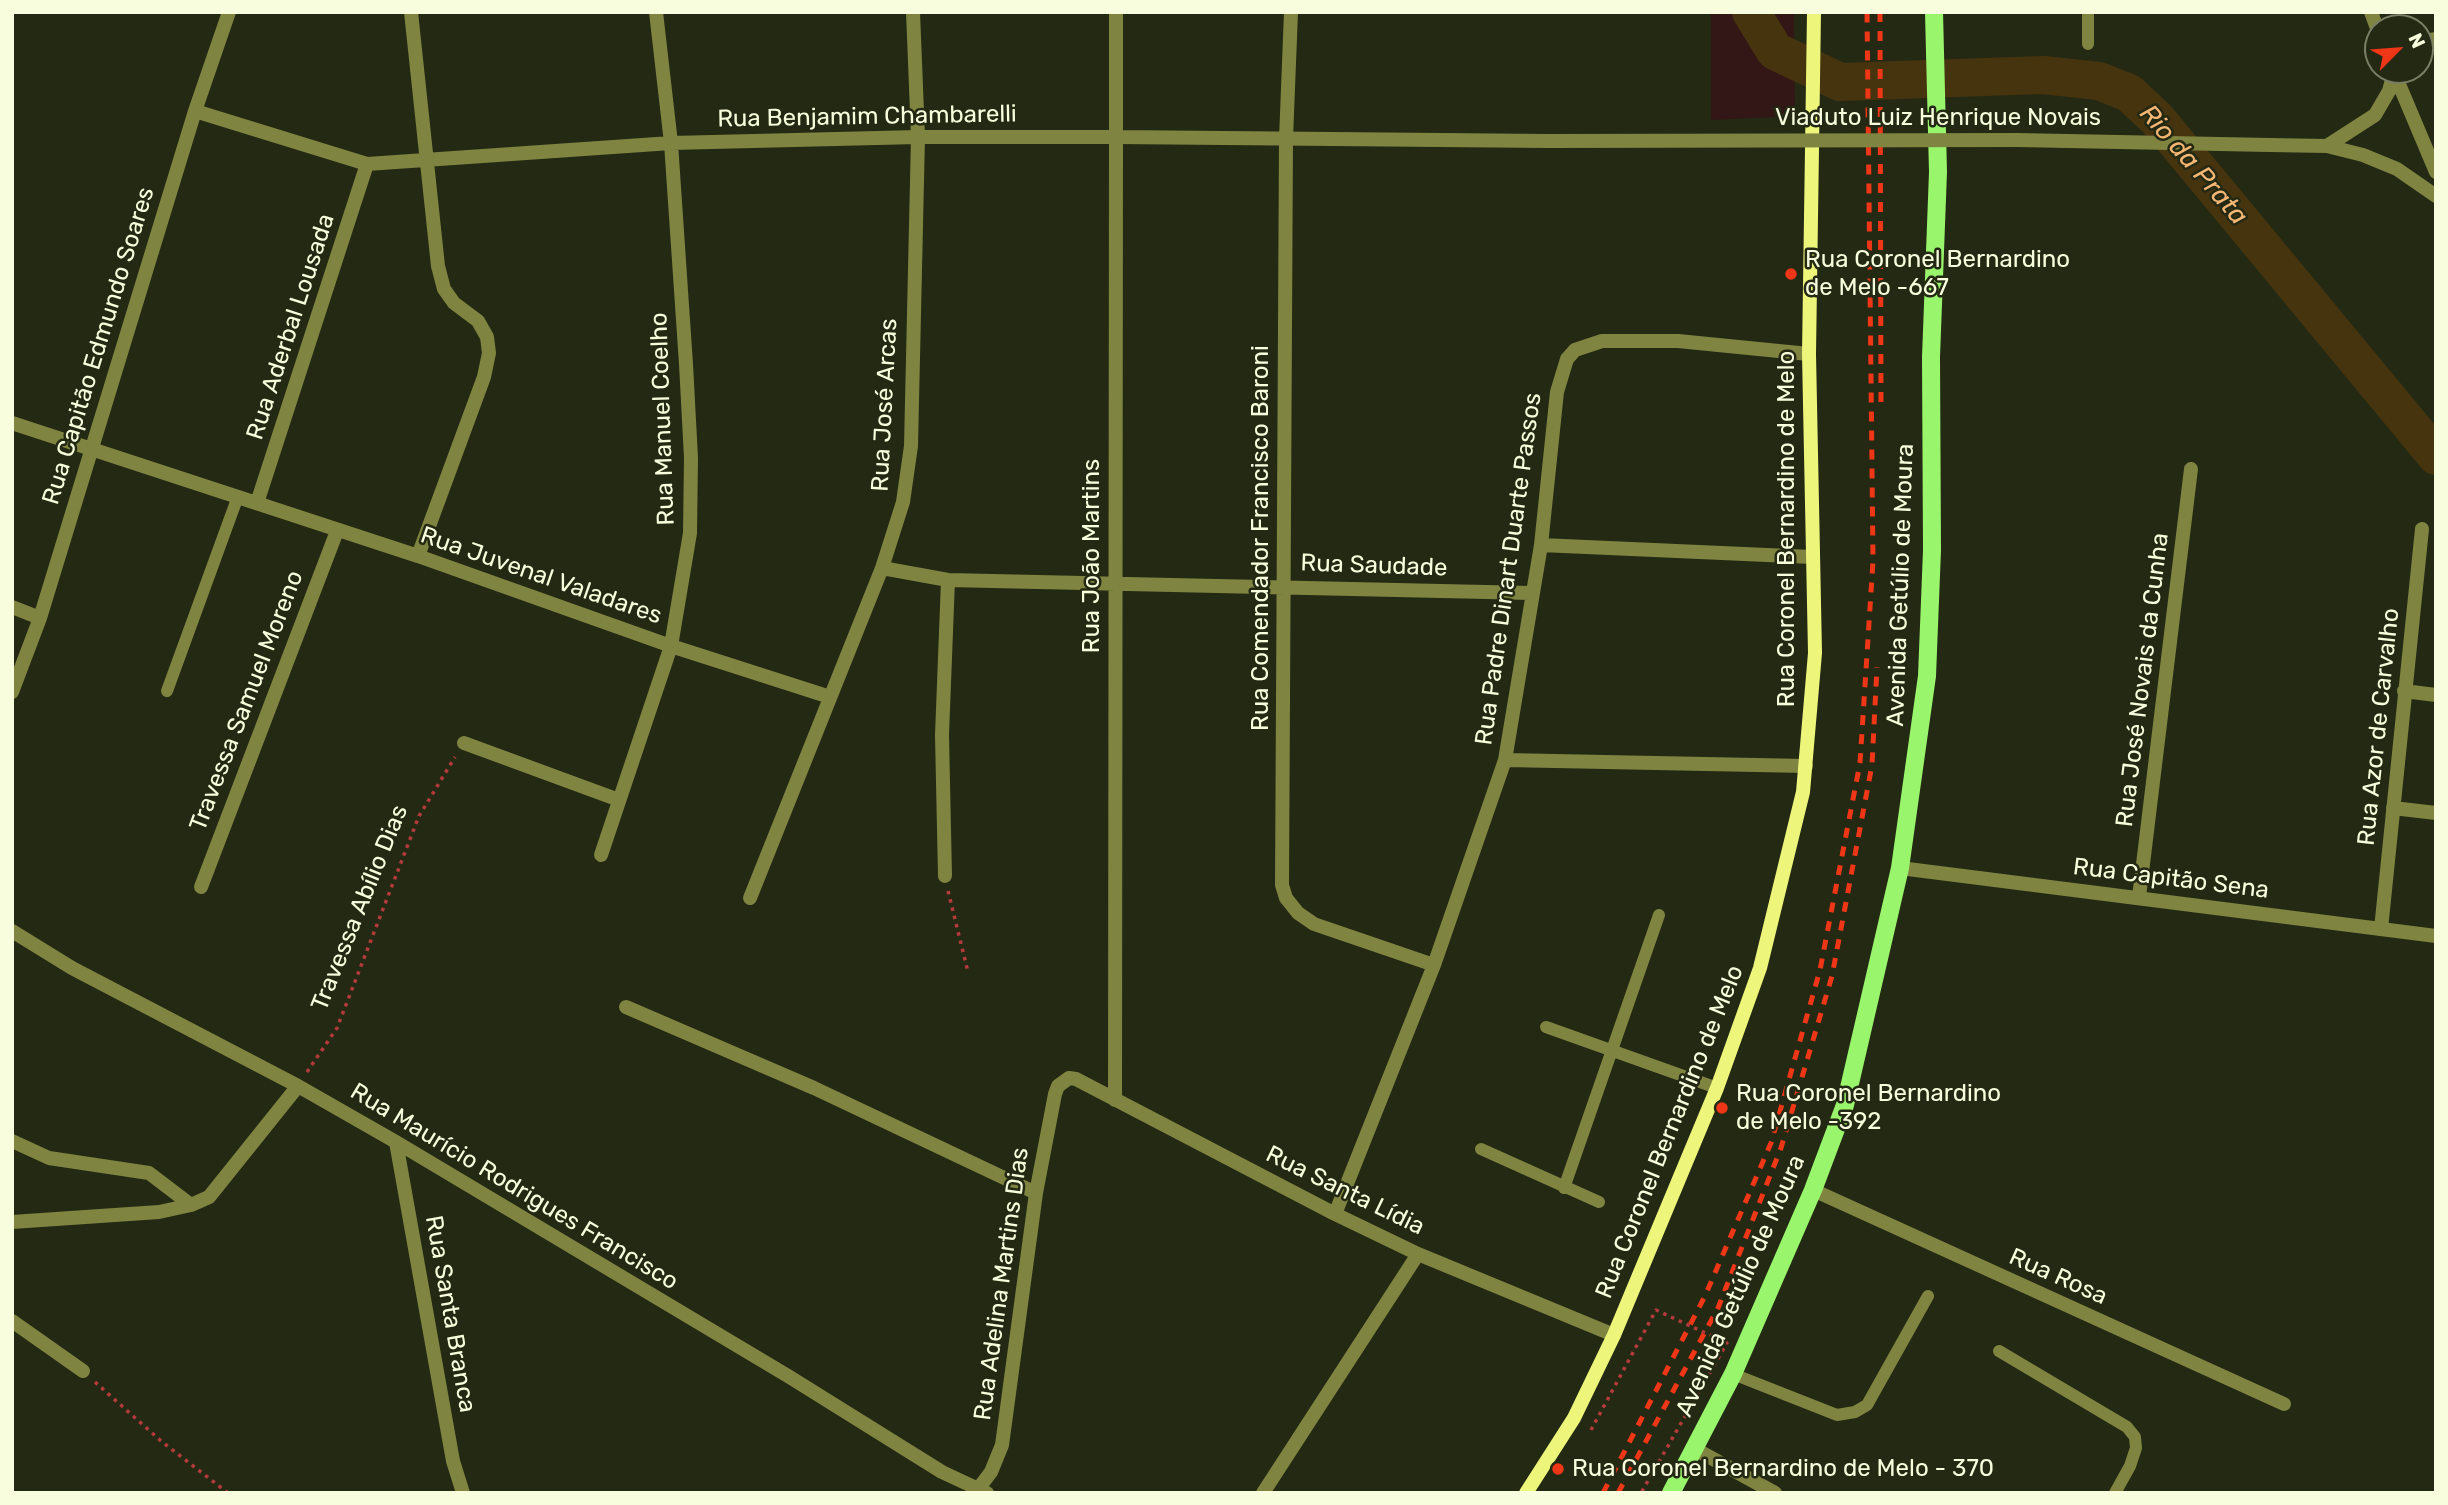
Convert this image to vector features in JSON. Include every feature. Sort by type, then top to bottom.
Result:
[{"type":"main road","name":"Rua Coronel Bernardino de Melo","points":[[1526,1493],[1574,1418],[1614,1335],[1717,1088],[1760,968],[1806,766],[1815,653],[1809,354],[1814,12]]},
{"type":"main road","name":"Avenida Getúlio de Moura","points":[[1671,1493],[1733,1374],[1814,1191],[1845,1105],[1900,868],[1927,676],[1932,550],[1931,357],[1938,172],[1934,12]]},
{"type":"street","name":"Rua Capitão Edmundo Soares","points":[[12,692],[40,618],[195,111],[229,12]]},
{"type":"street","points":[[411,12],[438,266],[444,289],[454,303],[478,321],[487,337],[489,353],[484,377],[418,556]]},
{"type":"street","name":"Rua Manuel Coelho","points":[[601,855],[671,646],[690,533],[691,471],[671,143],[656,12]]},
{"type":"street","name":"Rua José Arcas","points":[[750,898],[882,568],[903,502],[911,446],[918,137],[913,12]]},
{"type":"street","name":"Rua João Martins","points":[[1115,1100],[1116,12]]},
{"type":"street","name":"Rua Comendador Francisco Baroni","points":[[1291,12],[1286,139],[1281,865],[1286,898],[1298,914],[1314,923],[1434,965]]},
{"type":"street","points":[[2327,146],[2375,115],[2390,84]]},
{"type":"street","points":[[2399,84],[2436,172]]},
{"type":"street","name":"Rua Benjamim Chambarelli","points":[[195,111],[368,164],[671,143],[918,137],[1548,141]]},
{"type":"street","name":"Viaduto Luiz Henrique Novais","points":[[1548,141],[2017,139],[2327,146],[2363,155],[2397,169],[2436,196]]},
{"type":"street","name":"Rua Aderbal Lousada","points":[[257,503],[368,164]]},
{"type":"street","name":"Rua Padre Dinart Duarte Passos","points":[[1335,1214],[1434,965],[1505,760],[1541,545],[1557,392],[1567,359],[1575,350],[1602,341],[1631,340],[1809,354]]},
{"type":"street","name":"Rua Juvenal Valadares","points":[[12,423],[237,499],[257,503],[418,556],[671,646],[830,697]]},
{"type":"street","name":"Rua José Novais da Cunha","points":[[2139,897],[2191,469]]},
{"type":"street","name":"Rua Azor de Carvalho","points":[[2381,929],[2422,529]]},
{"type":"street","name":"Travessa Samuel Moreno","points":[[201,887],[337,531]]},
{"type":"street","points":[[1541,545],[1812,557]]},
{"type":"street","name":"Rua Saudade","points":[[882,568],[948,580],[1531,593]]},
{"type":"street","points":[[945,876],[942,735],[948,580]]},
{"type":"street","points":[[12,607],[40,618]]},
{"type":"street","points":[[2404,691],[2436,695]]},
{"type":"street","points":[[464,743],[619,800]]},
{"type":"street","points":[[1505,760],[1806,766]]},
{"type":"street","points":[[2393,808],[2436,813]]},
{"type":"street","name":"Rua Capitão Sena","points":[[1900,868],[2436,936]]},
{"type":"street","name":"Rua Maurício Rodrigues Francisco","points":[[12,931],[72,968],[298,1086],[396,1142],[788,1376],[942,1472],[980,1491]]},
{"type":"street","points":[[626,1007],[814,1088],[1036,1194]]},
{"type":"street","name":"Rua Santa Lídia","points":[[1063,1082],[1076,1079],[1335,1214],[1418,1254],[1614,1335]]},
{"type":"street","name":"Rua Adelina Martins Dias","points":[[980,1491],[998,1459],[1002,1445],[1036,1194],[1055,1094],[1063,1082]]},
{"type":"street","points":[[12,1222],[159,1212],[191,1205],[209,1197],[229,1176],[298,1086]]},
{"type":"street","points":[[12,1141],[49,1158],[149,1173],[191,1205]]},
{"type":"street","name":"Rua Santa Branca","points":[[396,1142],[453,1461],[463,1493]]},
{"type":"street","name":"Rua Rosa","points":[[1814,1191],[2284,1404]]},
{"type":"street","points":[[1263,1493],[1418,1254]]},
{"type":"street","points":[[12,1321],[83,1371]]},
{"type":"street","points":[[1695,1449],[1775,1493]]},
{"type":"lane","points":[[2088,12],[2088,44]]},
{"type":"lane","points":[[167,691],[237,499]]},
{"type":"lane","points":[[1564,1188],[1659,915]]},
{"type":"lane","points":[[1546,1027],[1717,1088]]},
{"type":"lane","points":[[1481,1149],[1599,1202]]},
{"type":"lane","points":[[1733,1374],[1838,1415],[1855,1412],[1867,1405],[1928,1296]]},
{"type":"lane","points":[[1998,1351],[2127,1427],[2135,1437],[2136,1448],[2130,1466],[2115,1493]]},
{"type":"path","name":"Travessa Abílio Dias","points":[[298,1086],[337,1028],[419,816],[464,743]]},
{"type":"path","points":[[945,876],[968,972]]},
{"type":"path","points":[[1591,1430],[1656,1310],[1727,1343],[1641,1493]]},
{"type":"path","points":[[83,1371],[161,1441],[228,1493]]},
{"type":"shaded area","points":[[1711,12],[1794,12],[1795,116],[1711,120]]},
{"type":"waterway","name":"Rio da Prata","points":[[1751,12],[1775,51],[1840,82],[2043,75],[2099,81],[2129,93],[2157,119],[2436,456]]},
{"type":"railway","points":[[1603,1493],[1705,1296],[1771,1143],[1820,970],[1860,763],[1873,561],[1867,12]]},
{"type":"railway","points":[[1880,12],[1881,411]]},
{"type":"railway","points":[[1618,1493],[1718,1308],[1781,1148],[1832,976],[1872,765],[1877,667]]},
{"type":"place","name":"Rua Coronel Bernardino de Melo -667","points":[[1791,274]]},
{"type":"place","name":"Rua Coronel Bernardino de Melo -392","points":[[1722,1108]]},
{"type":"place","name":"Rua Coronel Bernardino de Melo - 370","points":[[1558,1469]]}]
